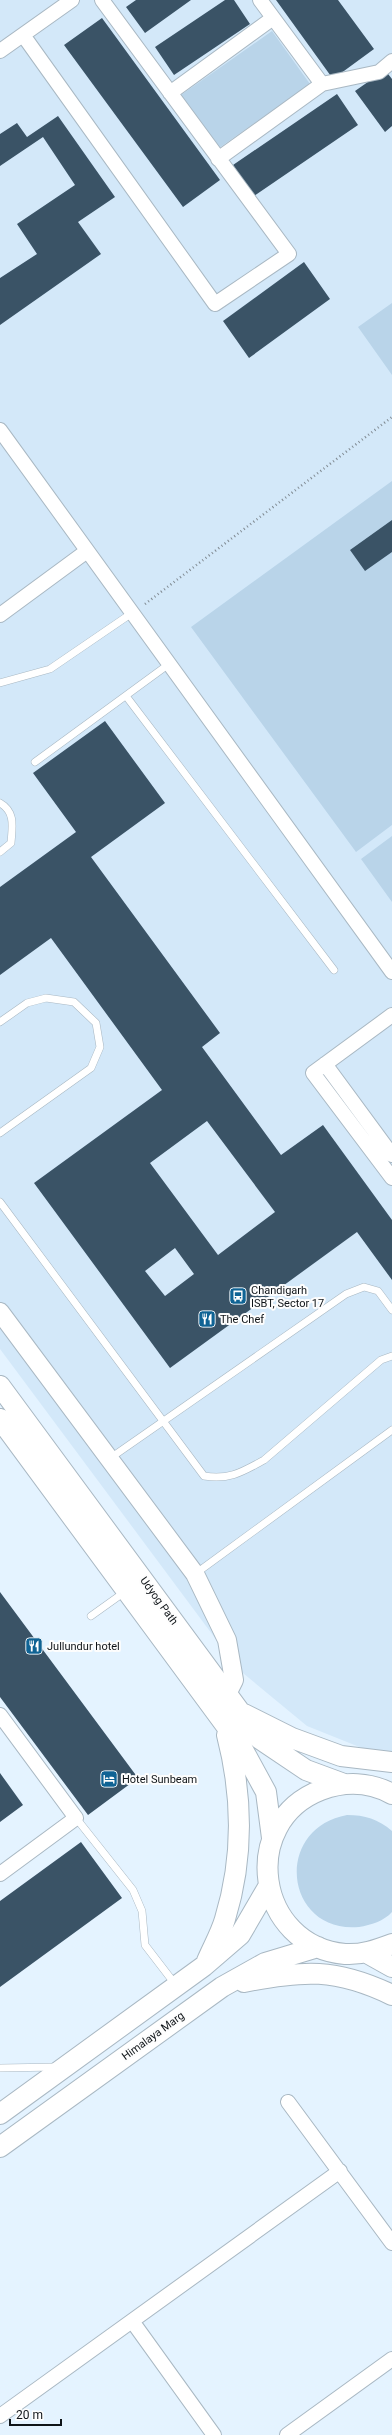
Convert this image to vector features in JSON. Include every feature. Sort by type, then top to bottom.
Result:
[{"type":"main road","name":"Udyog Path","points":[[0,1386],[227,1694],[232,1717],[242,1746],[266,1792],[272,1838]]},
{"type":"main road","name":"Udyog Path","points":[[0,1419],[126,1591],[232,1717],[260,1739],[306,1770],[344,1784]]},
{"type":"main road","points":[[204,1966],[225,1919],[237,1864],[240,1822],[232,1717],[341,1756],[392,1762]]},
{"type":"main road","points":[[392,1794],[362,1784],[331,1786],[310,1794],[291,1809],[272,1838],[266,1875],[268,1887],[274,1904],[298,1935],[318,1947],[346,1954],[367,1953],[392,1944]]},
{"type":"main road","points":[[0,2114],[204,1966],[240,1935],[268,1887]]},
{"type":"main road","name":"Himalaya Marg","points":[[0,2147],[222,1986],[265,1964],[318,1947]]},
{"type":"main road","points":[[367,1953],[392,1967]]},
{"type":"main road","points":[[222,1986],[274,1976],[321,1972],[366,1982],[392,1995]]},
{"type":"street","points":[[0,51],[72,0]]},
{"type":"street","points":[[23,35],[215,304],[289,254],[102,0]]},
{"type":"street","points":[[260,0],[322,84]]},
{"type":"street","points":[[170,93],[273,18]]},
{"type":"street","points":[[218,159],[322,84],[379,72],[392,61]]},
{"type":"street","points":[[0,430],[392,972]]},
{"type":"street","points":[[0,615],[87,551]]},
{"type":"street","points":[[392,1015],[313,1073],[392,1178]]},
{"type":"street","points":[[325,1064],[392,1155]]},
{"type":"street","points":[[0,1312],[195,1574],[227,1640],[234,1680],[227,1694]]},
{"type":"street","points":[[0,1715],[76,1818],[0,1874]]},
{"type":"street","points":[[288,2102],[392,2243]]},
{"type":"street","points":[[0,2416],[340,2171]]},
{"type":"street","points":[[132,2321],[214,2435]]},
{"type":"street","points":[[286,2435],[392,2359]]},
{"type":"lane","points":[[0,683],[50,668],[132,613]]},
{"type":"lane","points":[[35,762],[169,664]]},
{"type":"lane","points":[[126,696],[334,970]]},
{"type":"lane","points":[[0,802],[12,816],[11,843],[0,852]]},
{"type":"lane","points":[[0,1022],[27,1003],[46,998],[74,1002],[96,1023],[100,1047],[91,1068],[0,1133]]},
{"type":"lane","points":[[0,1202],[204,1476],[220,1478],[242,1472],[264,1460],[381,1360],[392,1356]]},
{"type":"lane","points":[[109,1459],[346,1294],[364,1287],[378,1290],[392,1310]]},
{"type":"lane","points":[[195,1574],[392,1430]]},
{"type":"lane","points":[[91,1616],[126,1591]]},
{"type":"lane","points":[[76,1818],[133,1890],[142,1911],[145,1945],[177,1986]]},
{"type":"lane","points":[[0,2068],[66,2066]]},
{"type":"path","points":[[132,613],[392,417]]},
{"type":"shaded area","points":[[0,0],[392,0],[392,1751],[372,1752],[307,1726],[238,1669],[0,1349]]},
{"type":"shaded area","points":[[272,31],[310,84],[219,148],[181,95]]},
{"type":"shaded area","points":[[392,303],[392,375],[358,327]]},
{"type":"shaded area","points":[[392,481],[392,825],[356,852],[191,627]]},
{"type":"shaded area","points":[[392,836],[392,902],[361,859]]},
{"type":"shaded area","points":[[347,1815],[371,1818],[382,1823],[392,1831],[392,1912],[377,1922],[359,1927],[334,1925],[315,1914],[303,1898],[297,1879],[298,1858],[307,1839],[323,1824]]},
{"type":"building","points":[[136,0],[191,0],[145,33],[126,7]]},
{"type":"building","points":[[225,0],[234,0],[250,24],[174,75],[155,47]]},
{"type":"building","points":[[276,0],[338,0],[374,49],[333,79]]},
{"type":"building","points":[[102,18],[220,180],[183,207],[64,45]]},
{"type":"building","points":[[385,70],[392,79],[392,126],[385,132],[355,91]]},
{"type":"building","points":[[337,94],[358,125],[254,196],[233,165]]},
{"type":"building","points":[[58,116],[115,197],[78,222],[101,254],[0,325],[0,278],[37,254],[17,224],[75,185],[43,137],[0,166],[0,134],[17,123],[27,137]]},
{"type":"building","points":[[304,262],[330,299],[249,358],[223,321]]},
{"type":"building","points":[[392,520],[392,552],[365,571],[350,550]]},
{"type":"building","points":[[105,721],[165,803],[91,857],[220,1033],[202,1047],[281,1155],[323,1125],[392,1220],[392,1280],[357,1232],[170,1368],[34,1183],[162,1090],[51,938],[0,975],[0,887],[76,832],[33,773]],"holes":[[[207,1121],[275,1212],[218,1255],[150,1163]],[[175,1248],[194,1274],[165,1296],[145,1271]]]},
{"type":"building","points":[[0,1592],[138,1778],[88,1815],[0,1697]]},
{"type":"building","points":[[0,1773],[23,1805],[0,1822]]},
{"type":"building","points":[[81,1842],[122,1898],[0,1987],[0,1901]]},
{"type":"place","name":"Chandigarh ISBT, Sector 17","points":[[238,1296]]},
{"type":"place","name":"The Chef","points":[[207,1319]]},
{"type":"place","name":"Jullundur hotel","points":[[34,1646]]},
{"type":"place","name":"Hotel Sunbeam","points":[[109,1779]]}]
